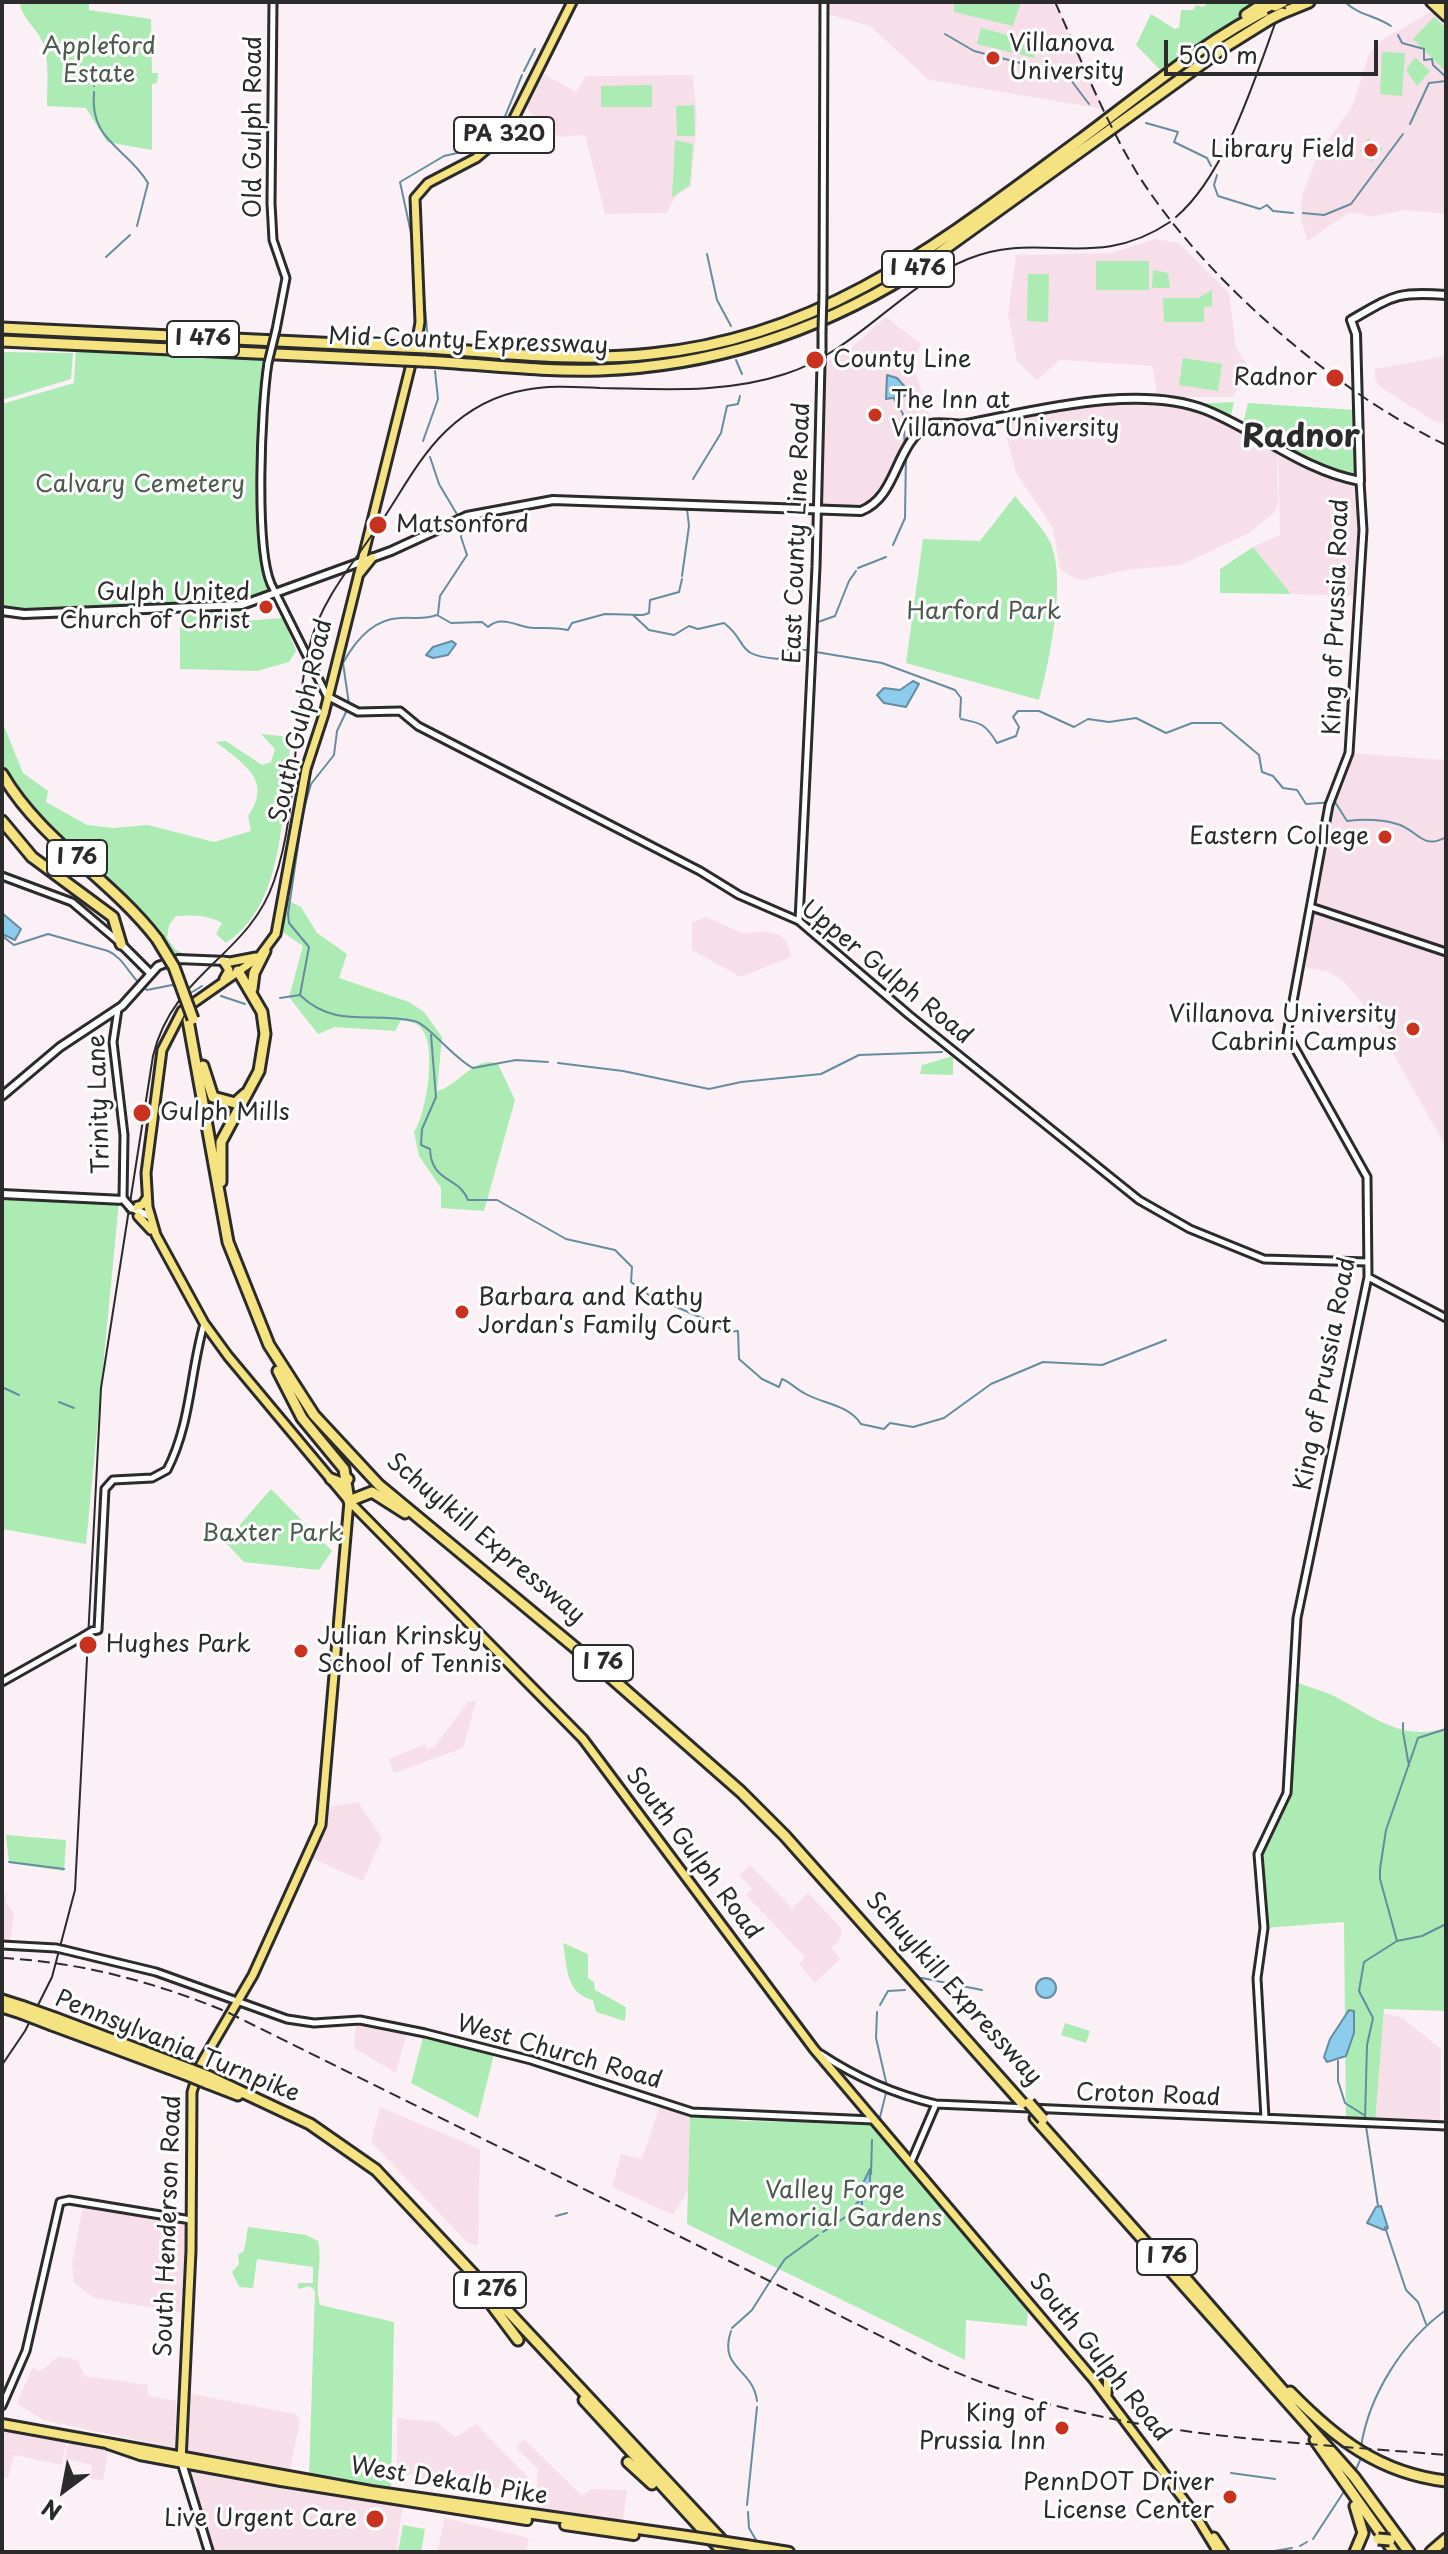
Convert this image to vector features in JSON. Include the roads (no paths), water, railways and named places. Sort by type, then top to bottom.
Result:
[{"type":"highway","name":"Mid-County Expressway","points":[[2,328],[535,354],[652,354],[754,333],[844,299],[916,260],[1190,60],[1276,6],[1309,2]]},
{"type":"highway","points":[[1431,2],[1446,16]]},
{"type":"highway","name":"Mid-County Expressway","points":[[2,342],[573,370],[629,368],[712,356],[802,329],[860,303],[910,274],[1225,47],[1270,19],[1276,6]]},
{"type":"highway","name":"Schuylkill Expressway","points":[[2,774],[41,827],[111,886],[155,940],[190,1019],[198,1047],[223,1201],[247,1282],[274,1343],[296,1381],[348,1448],[408,1503],[627,1683],[749,1792],[1026,2104]]},
{"type":"highway","name":"Schuylkill Expressway","points":[[2,782],[40,831],[111,893],[155,940]]},
{"type":"highway","points":[[2,821],[32,857],[105,909],[121,944]]},
{"type":"highway","points":[[253,992],[254,973],[262,954]]},
{"type":"highway","points":[[223,1201],[221,1142],[250,1092],[262,1057],[265,1034],[262,1012],[238,971]]},
{"type":"highway","points":[[198,1047],[213,1097],[226,1103],[241,1100],[257,1070],[261,1033],[258,1014],[238,971]]},
{"type":"highway","name":"Schuylkill Expressway","points":[[190,1019],[222,1222],[241,1281],[269,1345],[302,1399],[343,1449],[379,1485],[690,1744],[752,1803],[1256,2356],[1354,2474],[1409,2552]]},
{"type":"highway","points":[[269,1345],[299,1413],[341,1465],[348,1479],[349,1501],[365,1492],[375,1493],[482,1570]]},
{"type":"highway","points":[[331,1479],[341,1483],[348,1479]]},
{"type":"highway","name":"Pennsylvania Turnpike","points":[[2,2000],[209,2080],[310,2124],[376,2170],[733,2552]]},
{"type":"highway","name":"Pennsylvania Turnpike","points":[[2,2007],[23,2010]]},
{"type":"highway","name":"Pennsylvania Turnpike","points":[[209,2080],[290,2117],[351,2156],[381,2181],[723,2552]]},
{"type":"highway","name":"Schuylkill Expressway","points":[[1039,2118],[1302,2420],[1354,2474]]},
{"type":"highway","points":[[468,2273],[518,2340]]},
{"type":"highway","points":[[1256,2356],[1317,2419],[1361,2454],[1395,2471],[1446,2481]]},
{"type":"highway","points":[[1302,2420],[1394,2552]]},
{"type":"highway","name":"West Dekalb Pike","points":[[2,2424],[104,2442],[140,2455],[181,2459],[388,2500],[697,2540]]},
{"type":"highway","name":"West Dekalb Pike","points":[[181,2459],[262,2478],[300,2478],[753,2549],[789,2552]]},
{"type":"highway","points":[[628,2462],[690,2517]]},
{"type":"highway","points":[[1347,2487],[1362,2524],[1358,2552]]},
{"type":"highway","points":[[1358,2552],[1367,2543],[1378,2539],[1390,2540],[1409,2552]]},
{"type":"highway","points":[[1431,2552],[1446,2539]]},
{"type":"main road","name":"PA 320","points":[[361,562],[420,322],[415,198],[428,183],[483,153],[513,125],[572,2]]},
{"type":"main road","points":[[1356,334],[1367,311],[1407,292],[1446,295]]},
{"type":"main road","name":"King of Prussia Road","points":[[1360,481],[1356,334],[1351,320],[1367,311]]},
{"type":"main road","points":[[2,611],[24,614],[234,605],[372,558],[471,514],[553,500],[854,511],[876,503],[884,494],[904,452],[924,427],[939,422],[959,425],[1066,403],[1164,401],[1205,410],[1307,466],[1360,481]]},
{"type":"main road","points":[[1347,478],[1356,474],[1360,460]]},
{"type":"main road","points":[[357,579],[372,558]]},
{"type":"main road","name":"South Gulph Road","points":[[262,954],[278,929],[306,769],[361,562]]},
{"type":"main road","points":[[121,944],[150,973]]},
{"type":"main road","points":[[227,961],[262,954]]},
{"type":"main road","points":[[222,981],[262,954]]},
{"type":"main road","name":"Trinity Lane","points":[[118,1008],[150,973],[178,959],[227,961]]},
{"type":"main road","points":[[227,961],[238,971]]},
{"type":"main road","points":[[222,981],[229,970],[227,961]]},
{"type":"main road","name":"South Gulph Road","points":[[222,981],[200,996],[176,1020],[162,1050],[146,1173],[149,1216],[156,1235],[204,1323],[349,1501],[582,1738],[814,2049],[834,2068],[873,2120],[1108,2397],[1202,2524],[1218,2551]]},
{"type":"main road","points":[[2,1096],[60,1047],[118,1008]]},
{"type":"main road","points":[[2,1194],[112,1197],[123,1200],[156,1235]]},
{"type":"main road","points":[[132,1208],[142,1205],[147,1198]]},
{"type":"main road","points":[[132,1208],[149,1216]]},
{"type":"main road","points":[[138,1216],[149,1216]]},
{"type":"main road","name":"South Henderson Road","points":[[181,2459],[193,2087],[201,2064],[239,2002],[321,1825],[349,1501]]},
{"type":"main road","points":[[1108,2370],[1108,2397]]},
{"type":"main road","points":[[181,2459],[209,2552]]},
{"type":"street","name":"Old Gulph Road","points":[[273,2],[271,203],[273,240],[286,278],[268,363],[262,493],[265,566],[275,593],[327,696]]},
{"type":"street","name":"East County Line Road","points":[[799,921],[818,509],[823,294],[824,2]]},
{"type":"street","name":"King of Prussia Road","points":[[1265,2118],[1257,1978],[1264,1928],[1258,1854],[1287,1793],[1297,1618],[1368,1277],[1367,1177],[1287,1034],[1330,803],[1349,753],[1363,530],[1360,481]]},
{"type":"street","name":"Upper Gulph Road","points":[[327,696],[348,708],[373,713],[400,711],[418,726],[700,871],[739,895],[799,921],[909,1015],[1139,1200],[1190,1229],[1264,1259],[1368,1262]]},
{"type":"street","points":[[2,876],[72,902],[115,932]]},
{"type":"street","points":[[1311,907],[1446,952]]},
{"type":"street","name":"Trinity Lane","points":[[118,1008],[113,1035],[124,1135],[123,1200]]},
{"type":"street","points":[[112,1197],[121,1186]]},
{"type":"street","points":[[1368,1277],[1446,1318]]},
{"type":"street","points":[[2,1682],[98,1630],[105,1489],[113,1480],[152,1478],[167,1470],[191,1398],[192,1370],[204,1323]]},
{"type":"street","name":"West Church Road","points":[[2,1945],[56,1948],[156,1972],[294,2020],[366,2021],[482,2047],[692,2112],[873,2120]]},
{"type":"street","name":"Croton Road","points":[[834,2068],[894,2092],[936,2104],[1446,2126]]},
{"type":"street","points":[[911,2162],[936,2104]]},
{"type":"street","points":[[930,2117],[950,2105]]},
{"type":"street","points":[[2,2403],[26,2351],[60,2202],[69,2200],[191,2220]]},
{"type":"water","points":[[887,375],[897,378],[906,388],[905,396],[886,399]]},
{"type":"water","points":[[452,641],[456,644],[448,655],[433,658],[426,655],[433,647]]},
{"type":"water","points":[[913,681],[919,684],[906,707],[884,703],[877,695],[884,688],[900,690]]},
{"type":"water","points":[[2,913],[21,929],[15,940],[2,934]]},
{"type":"water","points":[[1046,1978],[1053,1981],[1056,1988],[1053,1995],[1046,1998],[1039,1995],[1036,1988],[1039,1981]]},
{"type":"water","points":[[1349,2010],[1354,2011],[1354,2033],[1346,2056],[1327,2062],[1324,2057],[1330,2039]]},
{"type":"water","points":[[870,2169],[870,2192],[862,2197],[860,2189]]},
{"type":"water","points":[[862,2197],[862,2205],[852,2216],[849,2213]]},
{"type":"water","points":[[1381,2206],[1388,2228],[1384,2230],[1367,2223],[1376,2207]]},
{"type":"waterway","points":[[1345,2],[1391,26]]},
{"type":"waterway","points":[[945,34],[974,51],[1067,75],[1089,104]]},
{"type":"waterway","points":[[1398,35],[1402,43],[1424,49],[1424,60],[1432,59],[1433,65],[1446,77]]},
{"type":"waterway","points":[[524,71],[535,49]]},
{"type":"waterway","points":[[94,86],[95,71]]},
{"type":"waterway","points":[[411,233],[400,182],[444,156],[475,149],[499,131],[522,75]]},
{"type":"waterway","points":[[1410,124],[1429,83],[1446,81]]},
{"type":"waterway","points":[[94,92],[94,109],[104,134],[148,183],[137,226]]},
{"type":"waterway","points":[[1146,123],[1178,132],[1174,142],[1207,158],[1211,166]]},
{"type":"waterway","points":[[1303,213],[1324,215],[1351,204],[1403,134]]},
{"type":"waterway","points":[[1217,175],[1214,185],[1218,196],[1260,209],[1267,205],[1273,211],[1293,213]]},
{"type":"waterway","points":[[106,257],[130,235]]},
{"type":"waterway","points":[[707,254],[717,300],[731,326]]},
{"type":"waterway","points":[[422,273],[428,342]]},
{"type":"waterway","points":[[736,360],[742,374]]},
{"type":"waterway","points":[[423,441],[438,399],[435,371]]},
{"type":"waterway","points":[[693,479],[721,433],[727,406],[738,404],[740,396]]},
{"type":"waterway","points":[[894,399],[903,414],[905,447]]},
{"type":"waterway","points":[[893,545],[905,518],[906,454]]},
{"type":"waterway","points":[[430,457],[439,484],[458,516]]},
{"type":"waterway","points":[[682,576],[689,526],[687,509]]},
{"type":"waterway","points":[[438,614],[440,596],[467,555],[461,537],[462,523]]},
{"type":"waterway","points":[[858,568],[886,557]]},
{"type":"waterway","points":[[818,622],[835,616],[856,571]]},
{"type":"waterway","points":[[349,704],[343,663],[359,639],[381,622],[437,615],[451,623],[482,622],[488,627],[493,623],[505,622],[568,630],[572,623],[605,614],[649,613],[650,600],[679,592],[682,579]]},
{"type":"waterway","points":[[633,615],[649,630],[674,635],[689,626],[698,629],[724,623],[748,651],[764,657],[778,659],[787,650],[810,650]]},
{"type":"waterway","points":[[816,652],[882,663],[955,690],[961,698],[960,717]]},
{"type":"waterway","points":[[280,998],[300,995],[309,947],[289,923],[288,914],[303,812],[311,784],[334,755],[337,731],[347,710]]},
{"type":"waterway","points":[[961,719],[982,725],[997,743],[1016,736],[1019,727],[1013,717],[1018,711],[1039,711],[1074,727],[1088,719],[1109,722],[1136,718],[1166,733],[1192,723],[1221,723],[1259,755],[1262,772],[1273,776],[1283,788],[1297,790],[1306,804],[1335,802],[1347,821],[1391,822],[1431,842],[1446,837]]},
{"type":"waterway","points":[[2,936],[14,945],[48,934],[108,951],[147,990],[172,985],[179,989]]},
{"type":"waterway","points":[[189,994],[202,986]]},
{"type":"waterway","points":[[221,996],[245,1004]]},
{"type":"waterway","points":[[301,996],[314,1006],[341,1016],[399,1018],[419,1023],[473,1068],[516,1060],[548,1062]]},
{"type":"waterway","points":[[431,1035],[436,1097],[422,1129],[421,1145],[430,1149],[435,1168],[440,1174],[464,1192],[468,1200],[497,1200],[566,1239],[615,1250],[632,1267],[631,1282],[649,1295],[711,1322],[725,1332],[738,1331],[739,1359],[762,1379],[779,1387],[782,1379],[785,1380],[811,1397],[849,1412],[861,1424],[884,1429],[890,1423],[913,1427],[944,1418],[991,1384],[1043,1362],[1102,1365],[1166,1340]]},
{"type":"waterway","points":[[558,1063],[623,1071],[709,1089],[741,1082],[821,1074],[859,1055],[942,1052]]},
{"type":"waterway","points":[[2,1387],[19,1395]]},
{"type":"waterway","points":[[59,1402],[74,1408]]},
{"type":"waterway","points":[[1403,1723],[1403,1730]]},
{"type":"waterway","points":[[1365,2120],[1367,2045],[1373,2018],[1359,1991],[1364,1962],[1397,1941],[1380,1879],[1386,1830],[1418,1738],[1446,1729]]},
{"type":"waterway","points":[[1403,1732],[1409,1766]]},
{"type":"waterway","points":[[9,1862],[64,1869]]},
{"type":"waterway","points":[[1397,1941],[1422,1936],[1446,1924]]},
{"type":"waterway","points":[[922,1978],[982,1990]]},
{"type":"waterway","points":[[880,2005],[888,1991],[905,1990]]},
{"type":"waterway","points":[[877,2012],[876,2038],[887,2086]]},
{"type":"waterway","points":[[1338,2061],[1338,2081],[1345,2103],[1364,2115]]},
{"type":"waterway","points":[[879,2121],[886,2093]]},
{"type":"waterway","points":[[1366,2126],[1378,2206]]},
{"type":"waterway","points":[[871,2174],[872,2140]]},
{"type":"waterway","points":[[556,2216],[567,2213]]},
{"type":"waterway","points":[[823,2232],[850,2214]]},
{"type":"waterway","points":[[1385,2227],[1406,2290],[1418,2302],[1426,2324]]},
{"type":"waterway","points":[[771,2280],[785,2259],[818,2235]]},
{"type":"waterway","points":[[732,2328],[752,2310],[769,2283]]},
{"type":"waterway","points":[[1361,2447],[1372,2407],[1391,2370],[1416,2337],[1446,2310]]},
{"type":"waterway","points":[[731,2331],[729,2353],[749,2381],[757,2401]]},
{"type":"waterway","points":[[747,2505],[757,2407]]},
{"type":"waterway","points":[[1354,2474],[1361,2458]]},
{"type":"waterway","points":[[1231,2473],[1275,2479]]},
{"type":"waterway","points":[[1313,2539],[1345,2490]]},
{"type":"waterway","points":[[748,2512],[749,2528],[756,2540]]},
{"type":"waterway","points":[[1300,2546],[1307,2542]]},
{"type":"waterway","points":[[1269,2552],[1292,2548]]},
{"type":"tram line","points":[[1176,217],[1195,198],[1227,146],[1283,2]]},
{"type":"tram line","points":[[2,2065],[25,2031],[52,1977],[75,1890],[101,1388],[153,1056],[163,1027],[177,1004],[193,983],[247,928],[262,907],[274,881],[288,823],[300,703],[310,644],[323,610],[342,577],[437,440],[463,416],[482,404],[514,392],[543,387],[693,389],[739,385],[785,374],[834,351],[921,285],[968,259],[1019,248],[1116,245],[1142,237],[1170,222]]},
{"type":"railway","points":[[1055,2],[1125,152],[1164,212],[1197,252],[1234,291],[1317,363],[1360,395],[1446,445]]},
{"type":"railway","points":[[2,1958],[60,1964],[117,1975],[227,2012],[935,2363],[996,2388],[1122,2421],[1186,2431],[1446,2455]]},
{"type":"place","name":"Villanova University","points":[[993,58]]},
{"type":"place","name":"Library Field","points":[[1371,150]]},
{"type":"place","name":"County Line","points":[[815,360]]},
{"type":"place","name":"Radnor","points":[[1335,378]]},
{"type":"place","name":"The Inn at Villanova University","points":[[875,415]]},
{"type":"place","name":"Matsonford","points":[[378,525]]},
{"type":"place","name":"Gulph United Church of Christ","points":[[266,607]]},
{"type":"place","name":"Eastern College","points":[[1385,837]]},
{"type":"place","name":"Villanova University Cabrini Campus","points":[[1413,1029]]},
{"type":"place","name":"Gulph Mills","points":[[142,1113]]},
{"type":"place","name":"Barbara and Kathy Jordan's Family Court","points":[[462,1312]]},
{"type":"place","name":"Hughes Park","points":[[88,1645]]},
{"type":"place","name":"Julian Krinsky School of Tennis","points":[[301,1651]]},
{"type":"place","name":"King of Prussia Inn","points":[[1062,2428]]},
{"type":"place","name":"PennDOT Driver License Center","points":[[1230,2497]]},
{"type":"place","name":"Live Urgent Care","points":[[375,2519]]},
{"type":"district","name":"Radnor","points":[[1301,438]]},
{"type":"park label","name":"Appleford Estate","points":[[99,61]]},
{"type":"park label","name":"Calvary Cemetery","points":[[140,485]]},
{"type":"park label","name":"Harford Park","points":[[984,612]]},
{"type":"park label","name":"Baxter Park","points":[[272,1534]]},
{"type":"park label","name":"Valley Forge Memorial Gardens","points":[[835,2205]]}]
